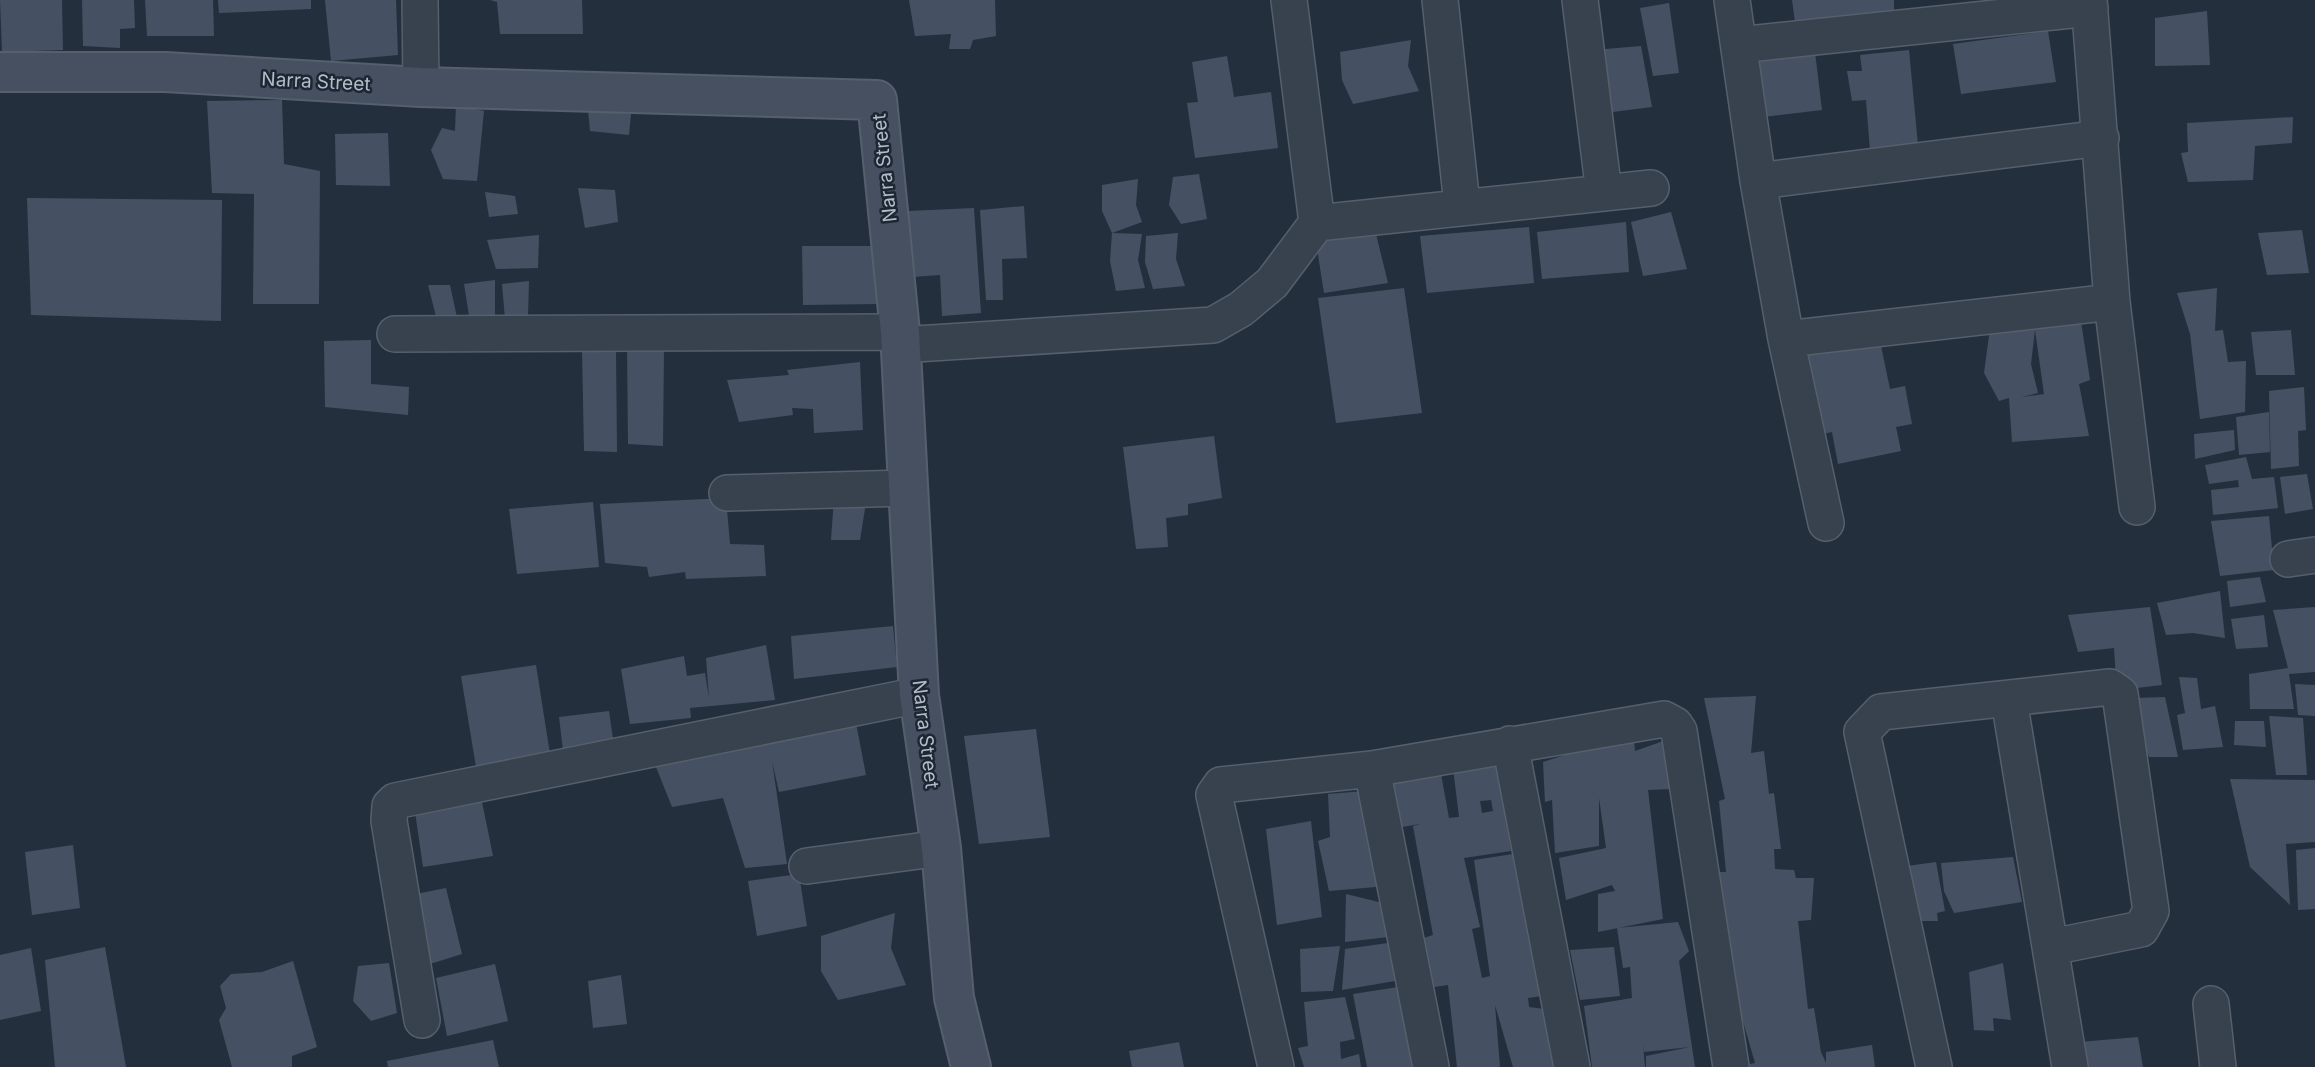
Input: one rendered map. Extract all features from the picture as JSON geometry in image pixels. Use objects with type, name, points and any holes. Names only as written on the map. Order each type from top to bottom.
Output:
[{"type":"street","points":[[420,0],[421,87]]},
{"type":"street","points":[[395,334],[900,339],[1213,325],[1241,309],[1272,283],[1317,223],[1289,0]]},
{"type":"street","points":[[1440,0],[1462,205]]},
{"type":"street","points":[[1580,0],[1605,193]]},
{"type":"street","points":[[1732,0],[1758,181],[1786,339],[1826,523]]},
{"type":"street","points":[[1739,45],[2090,4],[2112,303],[2137,507]]},
{"type":"street","name":"Narra Street","points":[[0,72],[165,72],[421,87],[877,100],[900,339],[919,695],[941,848],[954,998],[971,1067]]},
{"type":"street","points":[[1758,181],[2101,138]]},
{"type":"street","points":[[1317,223],[1462,205],[1651,188]]},
{"type":"street","points":[[1786,339],[2112,303]]},
{"type":"street","points":[[727,493],[906,488]]},
{"type":"street","points":[[1934,1067],[1862,732],[1881,712],[2110,687],[2120,694],[2151,911],[2141,929],[2052,947]]},
{"type":"street","points":[[422,1020],[389,821],[390,806],[396,801],[919,695]]},
{"type":"street","points":[[2009,699],[2070,1067]]},
{"type":"street","points":[[1276,1067],[1214,795],[1221,785],[1372,769],[1664,719],[1675,725],[1679,731],[1731,1067]]},
{"type":"street","points":[[1510,744],[1572,1067]]},
{"type":"street","points":[[1372,769],[1431,1067]]},
{"type":"street","points":[[807,866],[941,848]]},
{"type":"street","points":[[2211,1004],[2218,1067]]},
{"type":"building","points":[[0,0],[62,0],[63,50],[2,52]]},
{"type":"building","points":[[82,0],[134,0],[135,28],[120,29],[120,48],[83,46]]},
{"type":"building","points":[[145,0],[213,0],[214,36],[147,36]]},
{"type":"building","points":[[218,0],[311,0],[311,9],[219,13]]},
{"type":"building","points":[[325,0],[396,0],[398,55],[331,61]]},
{"type":"building","points":[[490,0],[582,0],[583,34],[500,34],[497,2]]},
{"type":"building","points":[[909,0],[995,0],[996,36],[973,40],[970,49],[949,49],[951,34],[915,36]]},
{"type":"building","points":[[1792,0],[1894,0],[1894,14],[1795,22]]},
{"type":"building","points":[[1669,3],[1679,73],[1653,76],[1640,8]]},
{"type":"building","points":[[2207,11],[2210,65],[2155,66],[2155,18]]},
{"type":"building","points":[[2048,31],[2056,82],[1961,94],[1953,44]]},
{"type":"building","points":[[1411,40],[1408,66],[1419,91],[1353,104],[1342,80],[1340,52]]},
{"type":"building","points":[[1641,46],[1652,107],[1605,113],[1594,50]]},
{"type":"building","points":[[1909,50],[1918,145],[1870,151],[1866,100],[1852,101],[1847,71],[1862,71],[1860,55]]},
{"type":"building","points":[[1815,52],[1822,110],[1755,118],[1748,60]]},
{"type":"building","points":[[1227,56],[1234,97],[1271,92],[1278,148],[1195,158],[1187,103],[1198,102],[1192,62]]},
{"type":"building","points":[[282,100],[284,164],[320,171],[319,304],[253,304],[254,194],[212,193],[207,101]]},
{"type":"building","points":[[456,105],[484,111],[477,181],[443,179],[431,150],[442,128],[455,131]]},
{"type":"building","points":[[588,110],[631,114],[629,135],[590,131]]},
{"type":"building","points":[[2293,117],[2292,143],[2255,146],[2253,180],[2188,182],[2181,153],[2188,152],[2187,123]]},
{"type":"building","points":[[388,133],[390,186],[336,185],[335,134]]},
{"type":"building","points":[[1199,174],[1207,219],[1181,224],[1169,205],[1173,177]]},
{"type":"building","points":[[1138,179],[1136,205],[1142,222],[1112,233],[1102,211],[1102,185]]},
{"type":"building","points":[[578,188],[615,190],[618,222],[585,228]]},
{"type":"building","points":[[485,192],[515,196],[518,214],[489,217]]},
{"type":"building","points":[[27,198],[222,200],[221,321],[31,315]]},
{"type":"building","points":[[1024,206],[1027,258],[1002,259],[1003,300],[986,300],[980,210]]},
{"type":"building","points":[[974,208],[981,313],[942,316],[940,275],[912,277],[908,211]]},
{"type":"building","points":[[1671,212],[1687,269],[1643,276],[1631,222]]},
{"type":"building","points":[[1626,222],[1629,272],[1542,279],[1537,232]]},
{"type":"building","points":[[1529,227],[1534,283],[1427,293],[1420,236]]},
{"type":"building","points":[[1375,230],[1388,283],[1324,293],[1316,242]]},
{"type":"building","points":[[2302,230],[2309,273],[2267,275],[2258,233]]},
{"type":"building","points":[[1112,233],[1142,234],[1138,260],[1145,288],[1116,291],[1110,261]]},
{"type":"building","points":[[1178,233],[1176,259],[1185,286],[1153,289],[1145,262],[1146,236]]},
{"type":"building","points":[[539,235],[538,268],[496,269],[487,240]]},
{"type":"building","points":[[802,246],[877,246],[878,304],[803,305]]},
{"type":"building","points":[[495,280],[495,318],[470,322],[464,284]]},
{"type":"building","points":[[529,281],[528,316],[505,319],[502,284]]},
{"type":"building","points":[[428,285],[450,285],[458,322],[438,324]]},
{"type":"building","points":[[1404,288],[1422,413],[1336,423],[1318,298]]},
{"type":"building","points":[[2217,288],[2215,331],[2223,330],[2228,362],[2246,361],[2245,412],[2200,419],[2190,334],[2177,293]]},
{"type":"building","points":[[2080,315],[2090,380],[2079,384],[2089,436],[2012,442],[2009,398],[1999,401],[1984,373],[1990,328],[2035,330],[2034,322]],"holes":[[[2035,330],[2044,394],[2022,397],[2038,393],[2031,364]]]},
{"type":"building","points":[[2291,330],[2295,375],[2256,375],[2251,332]]},
{"type":"building","points":[[1879,336],[1890,389],[1905,386],[1912,424],[1896,427],[1901,451],[1838,464],[1832,432],[1813,436],[1805,350]]},
{"type":"building","points":[[371,340],[371,384],[409,387],[408,415],[325,407],[324,341]]},
{"type":"building","points":[[627,345],[664,346],[663,446],[628,444]]},
{"type":"building","points":[[582,349],[616,351],[617,452],[584,451]]},
{"type":"building","points":[[860,362],[863,430],[814,433],[813,409],[792,408],[793,415],[739,422],[727,380],[789,375],[787,370]]},
{"type":"building","points":[[2304,387],[2306,430],[2298,431],[2299,466],[2271,469],[2269,391]]},
{"type":"building","points":[[2269,412],[2270,452],[2239,455],[2236,417]]},
{"type":"building","points":[[2234,430],[2235,450],[2195,459],[2194,434]]},
{"type":"building","points":[[1214,436],[1222,498],[1188,504],[1188,515],[1166,518],[1168,547],[1136,549],[1123,447]]},
{"type":"building","points":[[2246,457],[2252,479],[2274,477],[2278,508],[2213,515],[2211,490],[2239,487],[2238,480],[2209,484],[2205,465]]},
{"type":"building","points":[[2307,474],[2313,509],[2285,514],[2280,477]]},
{"type":"building","points":[[867,496],[860,540],[831,540],[834,498]]},
{"type":"building","points":[[726,498],[730,544],[764,545],[766,576],[686,579],[685,572],[649,577],[647,567],[605,563],[600,504]]},
{"type":"building","points":[[593,502],[599,567],[517,574],[509,509]]},
{"type":"building","points":[[2269,516],[2274,570],[2220,576],[2211,521]]},
{"type":"building","points":[[2260,577],[2266,602],[2230,607],[2227,581]]},
{"type":"building","points":[[2220,591],[2225,638],[2193,633],[2166,635],[2157,603]]},
{"type":"building","points":[[2150,607],[2162,685],[2128,689],[2116,680],[2114,648],[2078,652],[2068,615]]},
{"type":"building","points":[[2315,607],[2315,672],[2289,674],[2294,709],[2250,709],[2249,674],[2288,668],[2273,610]]},
{"type":"building","points":[[2264,615],[2268,647],[2236,649],[2231,619]]},
{"type":"building","points":[[893,626],[897,667],[794,679],[791,636]]},
{"type":"building","points":[[766,645],[775,700],[690,708],[691,718],[630,724],[621,669],[684,656],[687,676],[705,673],[709,698],[706,658]]},
{"type":"building","points":[[536,665],[550,754],[476,767],[461,676]]},
{"type":"building","points":[[2179,677],[2197,678],[2201,709],[2215,706],[2223,747],[2183,750],[2177,715],[2185,713]]},
{"type":"building","points":[[2295,684],[2315,685],[2315,716],[2298,715]]},
{"type":"building","points":[[1756,696],[1751,753],[1764,751],[1769,794],[1774,793],[1781,849],[1774,849],[1775,869],[1794,870],[1796,878],[1814,878],[1811,920],[1798,921],[1808,1009],[1814,1008],[1821,1052],[1826,1063],[1826,1052],[1872,1045],[1875,1067],[1750,1067],[1750,1064],[1755,1063],[1742,1018],[1715,872],[1726,872],[1719,801],[1725,799],[1704,698]]},
{"type":"building","points":[[2165,697],[2178,757],[2149,757],[2139,730],[2135,698]]},
{"type":"building","points":[[609,711],[614,746],[564,759],[559,717]]},
{"type":"building","points":[[2269,716],[2303,718],[2307,775],[2276,775]]},
{"type":"building","points":[[855,718],[866,775],[779,792],[772,761],[787,864],[745,868],[723,798],[672,807],[654,762]]},
{"type":"building","points":[[2235,721],[2264,721],[2266,747],[2234,745]]},
{"type":"building","points":[[1036,729],[1050,837],[979,844],[964,736]]},
{"type":"building","points":[[1634,739],[1635,751],[1669,739],[1671,789],[1648,790],[1663,919],[1598,932],[1598,894],[1615,891],[1612,885],[1566,900],[1559,858],[1606,848],[1599,798],[1599,846],[1555,853],[1552,800],[1545,802],[1543,762],[1580,750]]},
{"type":"building","points":[[1507,761],[1512,796],[1501,798],[1515,797],[1518,818],[1506,819],[1511,851],[1464,858],[1480,927],[1472,929],[1482,978],[1490,976],[1474,860],[1526,852],[1542,996],[1528,998],[1529,1007],[1552,1010],[1556,1045],[1548,1047],[1562,1046],[1566,1067],[1513,1067],[1495,1005],[1500,1067],[1457,1067],[1448,985],[1434,987],[1424,938],[1433,935],[1413,826],[1420,824],[1402,827],[1391,772],[1439,763],[1449,818],[1459,817],[1453,768]],"holes":[[[1491,800],[1493,811],[1482,813],[1480,801]]]},
{"type":"building","points":[[2230,779],[2315,780],[2315,842],[2286,844],[2290,905],[2250,867]]},
{"type":"building","points":[[1365,791],[1387,886],[1329,891],[1318,841],[1330,837],[1328,794]]},
{"type":"building","points":[[480,792],[493,856],[423,867],[414,805]]},
{"type":"building","points":[[1311,821],[1322,917],[1277,925],[1266,829]]},
{"type":"building","points":[[73,845],[80,908],[32,915],[25,852]]},
{"type":"building","points":[[2315,848],[2315,909],[2298,910],[2296,850]]},
{"type":"building","points":[[2013,857],[2022,902],[1954,913],[1944,891],[1941,863]]},
{"type":"building","points":[[1936,862],[1945,911],[1937,913],[1938,921],[1910,921],[1900,867]]},
{"type":"building","points":[[799,874],[807,926],[757,936],[748,881]]},
{"type":"building","points":[[446,888],[462,954],[427,965],[411,895]]},
{"type":"building","points":[[1346,894],[1391,905],[1397,936],[1345,942]]},
{"type":"building","points":[[895,913],[891,948],[906,985],[838,1000],[821,971],[821,936]]},
{"type":"building","points":[[1678,922],[1689,951],[1679,961],[1695,1067],[1646,1067],[1646,1056],[1690,1047],[1644,1052],[1643,1044],[1645,1067],[1592,1067],[1584,1006],[1632,998],[1630,967],[1623,968],[1617,928]]},
{"type":"building","points":[[1395,942],[1401,980],[1342,990],[1345,949]]},
{"type":"building","points":[[1340,946],[1333,991],[1301,992],[1300,949]]},
{"type":"building","points":[[105,947],[126,1067],[55,1067],[45,960]]},
{"type":"building","points":[[1614,947],[1620,996],[1580,1000],[1570,950]]},
{"type":"building","points":[[31,948],[41,1011],[0,1020],[0,955]]},
{"type":"building","points":[[293,961],[317,1047],[292,1056],[292,1067],[232,1067],[219,1020],[226,1008],[220,986],[231,974],[262,972]]},
{"type":"building","points":[[389,963],[397,1013],[371,1021],[353,1001],[358,966]]},
{"type":"building","points":[[2003,963],[2011,1020],[1993,1018],[1994,1031],[1974,1030],[1969,972]]},
{"type":"building","points":[[495,964],[508,1021],[447,1036],[436,978]]},
{"type":"building","points":[[621,975],[627,1024],[593,1028],[588,981]]},
{"type":"building","points":[[1411,985],[1424,1067],[1367,1067],[1353,994]]},
{"type":"building","points":[[1345,997],[1355,1039],[1340,1042],[1341,1059],[1359,1054],[1361,1067],[1304,1067],[1298,1048],[1308,1046],[1304,1002]]},
{"type":"building","points":[[2138,1037],[2143,1067],[2082,1067],[2079,1042]]},
{"type":"building","points":[[493,1040],[499,1067],[388,1067],[387,1061]]},
{"type":"building","points":[[1179,1042],[1184,1067],[1132,1067],[1129,1051]]}]
